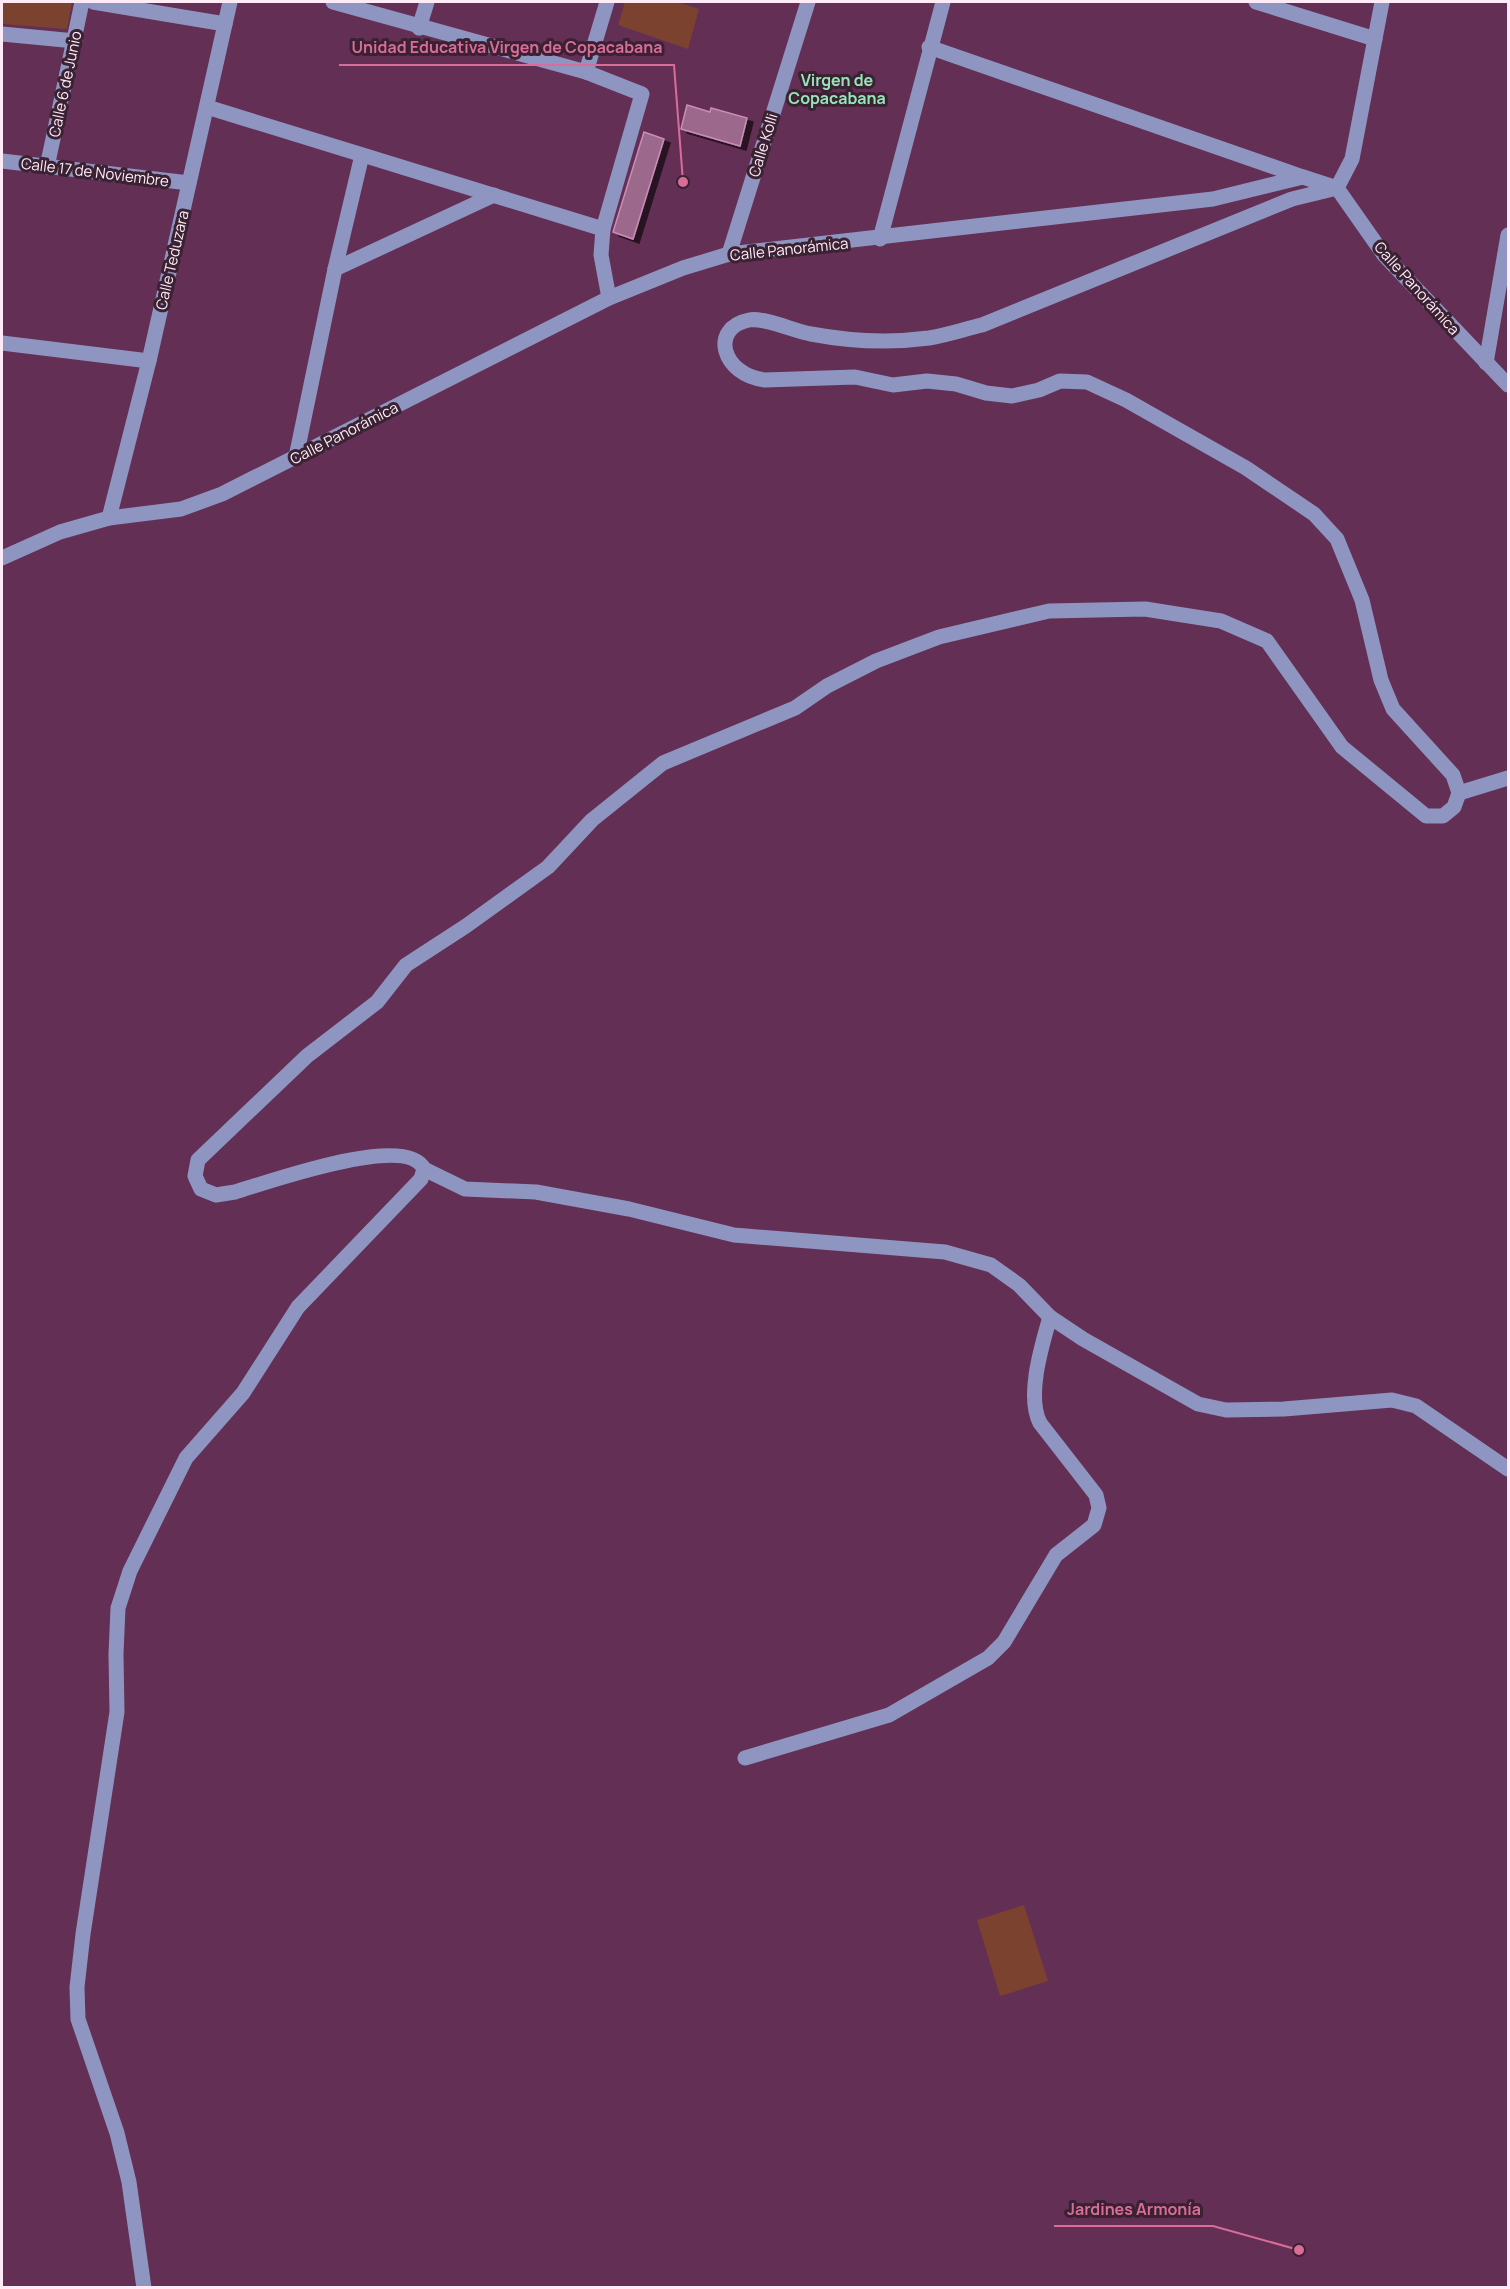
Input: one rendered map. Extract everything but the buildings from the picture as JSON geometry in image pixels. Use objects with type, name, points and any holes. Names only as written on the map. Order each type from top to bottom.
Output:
[{"type":"street","name":"Calle 6 de Junio","points":[[47,166],[82,2]]},
{"type":"street","points":[[93,2],[225,24]]},
{"type":"street","name":"Calle Teduzara","points":[[109,518],[149,361],[230,2]]},
{"type":"street","points":[[333,2],[419,28],[586,72],[642,94],[603,230],[601,255],[609,298]]},
{"type":"street","points":[[419,28],[427,2]]},
{"type":"street","points":[[586,72],[607,2]]},
{"type":"street","name":"Calle Kolli","points":[[729,254],[808,2]]},
{"type":"street","points":[[880,238],[929,47],[943,2]]},
{"type":"street","points":[[1256,2],[1375,39]]},
{"type":"street","points":[[1382,2],[1352,159],[1337,188],[1292,199],[982,325],[929,338],[866,340],[811,334],[751,320],[738,324],[728,335],[725,348],[729,362],[739,372],[752,379],[855,377],[892,386],[927,381],[956,384],[986,393],[1012,396],[1039,390],[1060,381],[1087,382],[1126,400],[1246,468],[1314,514],[1337,539],[1362,600],[1378,672],[1393,709],[1453,775],[1459,793],[1454,807],[1443,816],[1426,816],[1342,747],[1267,641],[1221,621],[1145,609],[1049,611],[939,637],[876,662],[827,686],[795,708],[663,763],[592,820],[548,867],[466,926],[406,965],[377,1002],[347,1028],[307,1056],[215,1141],[198,1160],[195,1176],[201,1189],[216,1195],[236,1192],[356,1158],[385,1155],[411,1157],[421,1162],[424,1169],[465,1189],[536,1192],[629,1209],[734,1235],[945,1252],[991,1265],[1019,1286],[1050,1317],[1083,1339],[1197,1404],[1226,1410],[1392,1400],[1416,1406],[1509,1469]]},
{"type":"street","points":[[2,34],[75,40]]},
{"type":"street","points":[[929,47],[1337,188]]},
{"type":"street","points":[[207,107],[603,230]]},
{"type":"street","points":[[296,457],[334,269],[362,155]]},
{"type":"street","name":"Calle 17 de Noviembre","points":[[2,161],[189,183]]},
{"type":"street","name":"Calle Panorámica","points":[[2,558],[60,532],[109,518],[181,509],[222,494],[609,298],[683,268],[729,254],[1213,199],[1303,177]]},
{"type":"street","name":"Calle Panorámica","points":[[1337,188],[1384,255],[1509,385]]},
{"type":"street","points":[[334,269],[494,195]]},
{"type":"street","points":[[1486,363],[1509,235]]},
{"type":"street","points":[[2,343],[149,361]]},
{"type":"street","points":[[1459,793],[1509,778]]},
{"type":"street","points":[[144,2288],[129,2182],[117,2133],[78,2019],[77,1987],[83,1934],[117,1712],[118,1608],[130,1571],[186,1458],[243,1393],[298,1307],[415,1186],[424,1169]]},
{"type":"street","points":[[744,1758],[889,1715],[988,1658],[1004,1642],[1056,1555],[1094,1525],[1099,1508],[1096,1495],[1040,1423],[1035,1410],[1034,1396],[1050,1317]]},
{"type":"shaded area","points":[[2,2],[72,2],[67,29],[2,24]]},
{"type":"shaded area","points":[[625,2],[677,2],[699,9],[688,49],[618,25]]},
{"type":"shaded area","points":[[1024,1905],[1048,1981],[1000,1996],[977,1920]]},
{"type":"place","name":"Unidad Educativa Virgen de Copacabana","points":[[683,182]]},
{"type":"place","name":"Jardines Armonía","points":[[1299,2250]]},
{"type":"district","name":"Virgen de Copacabana","points":[[837,89]]}]
